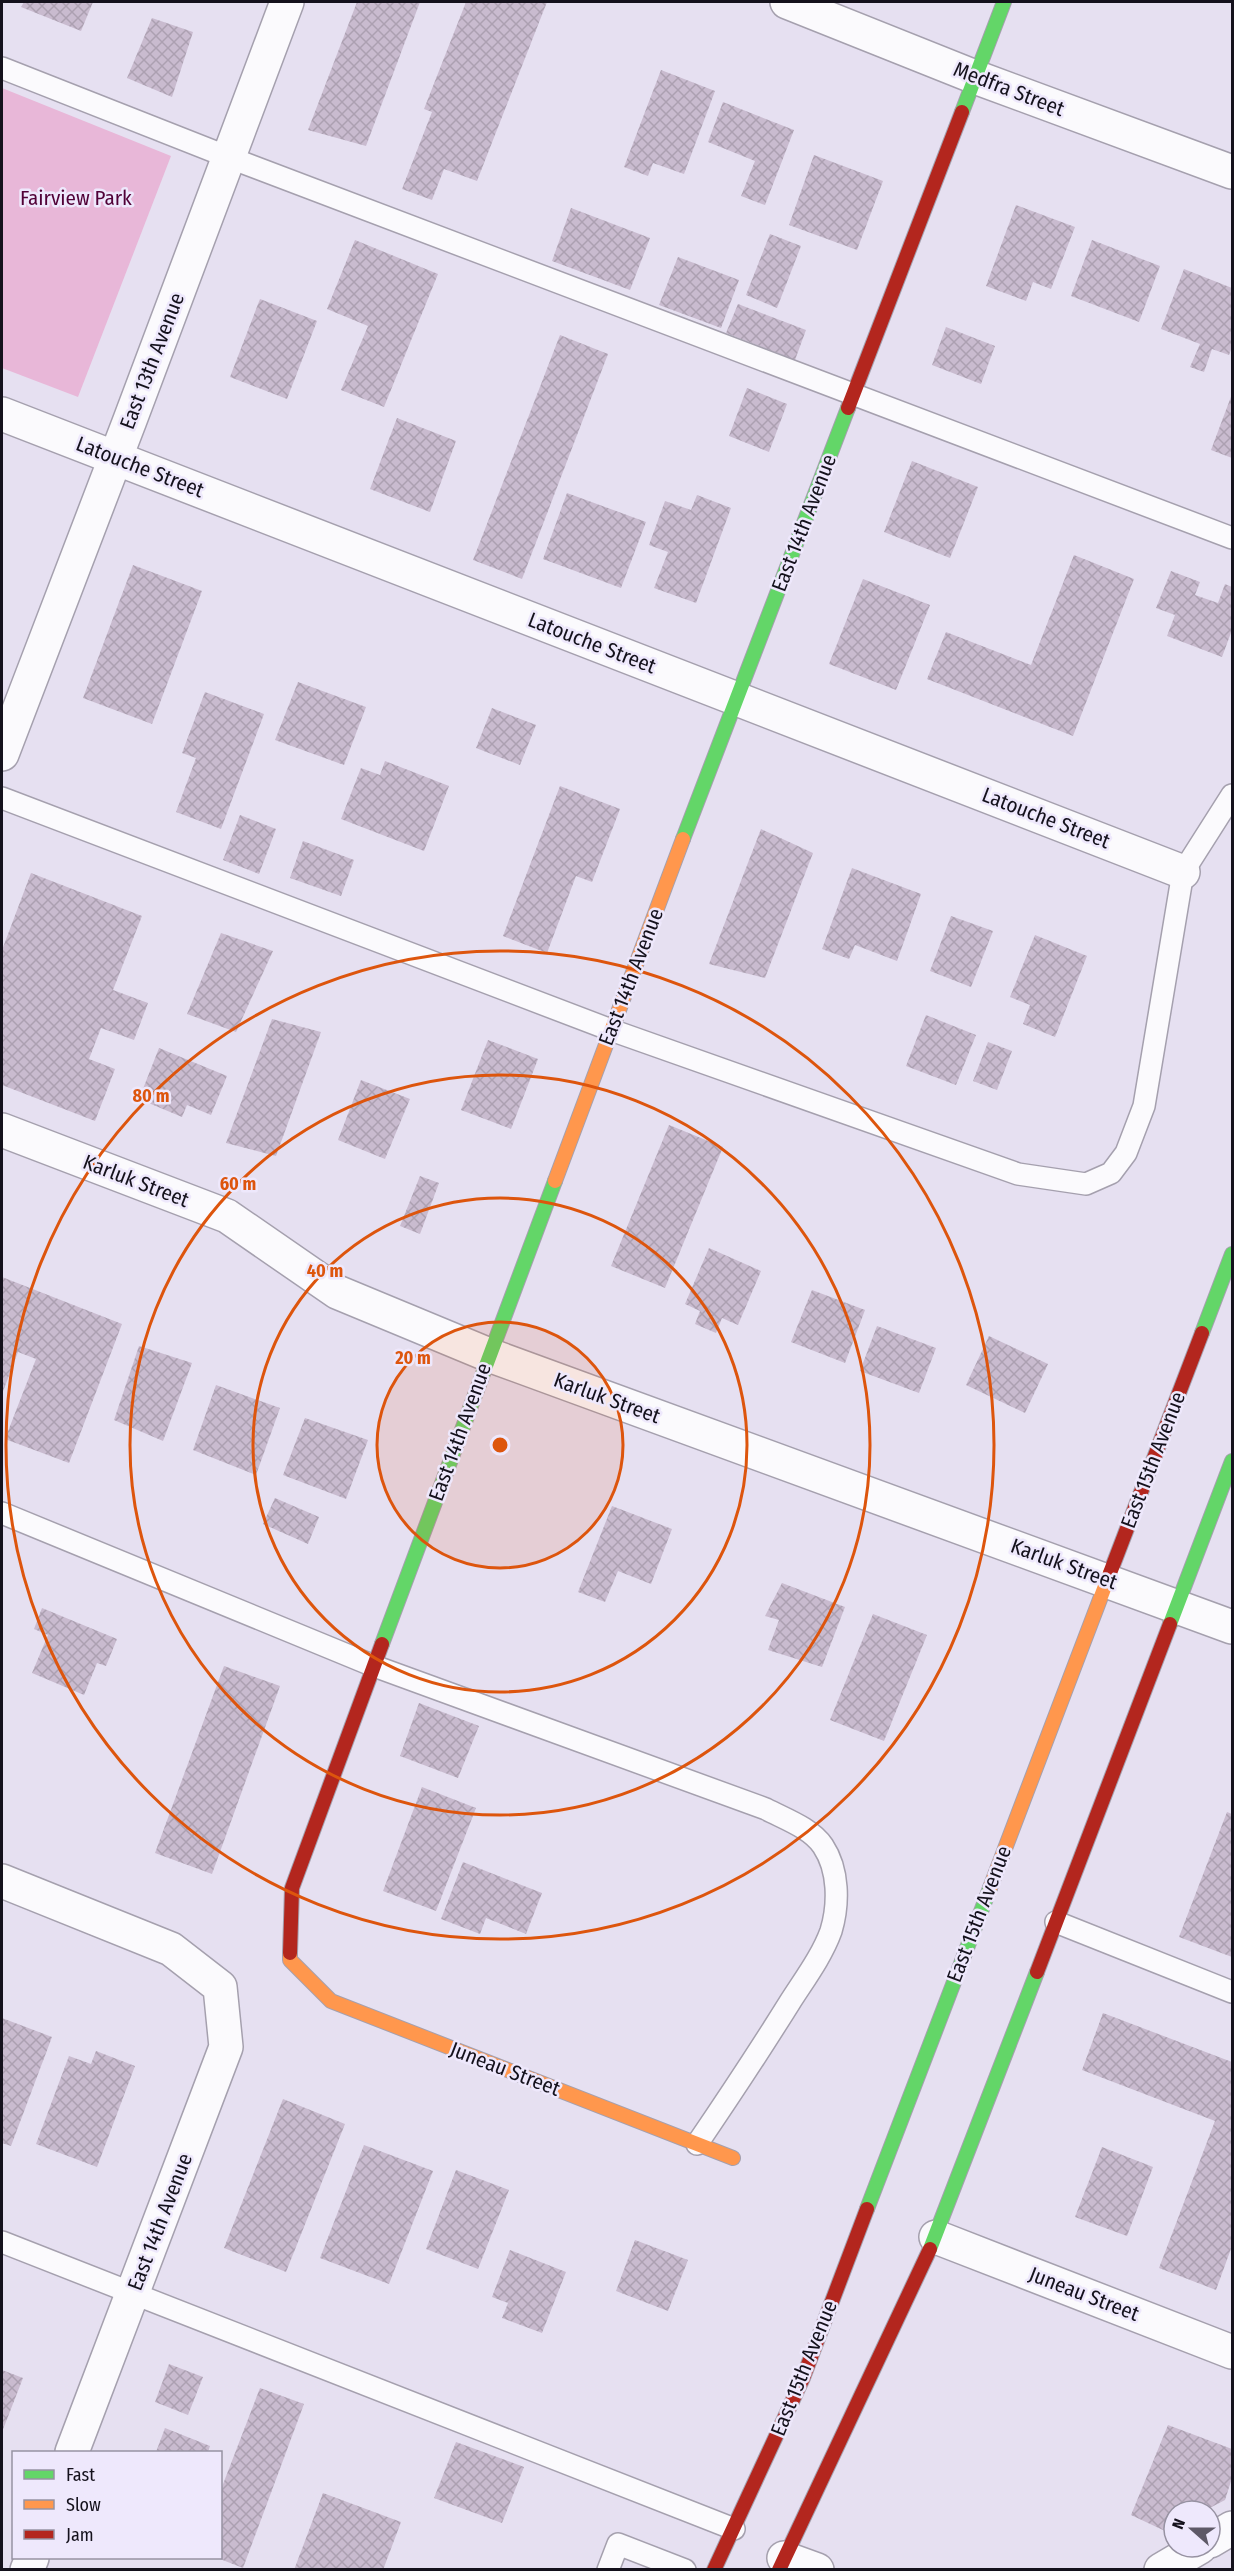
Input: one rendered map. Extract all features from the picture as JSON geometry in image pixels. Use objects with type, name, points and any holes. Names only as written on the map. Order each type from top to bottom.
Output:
[{"type":"main road","name":"East 14th Avenue","points":[[290,1960],[292,1888],[611,1030],[1004,2]]},
{"type":"main road","name":"East 15th Avenue","points":[[714,2570],[803,2378],[1233,1254]]},
{"type":"main road","points":[[782,2564],[936,2237],[1233,1461]]},
{"type":"main road","name":"Juneau Street","points":[[290,1960],[331,2001],[733,2158]]},
{"type":"street","name":"East 13th Avenue","points":[[2,754],[287,2]]},
{"type":"street","name":"Medfra Street","points":[[787,2],[975,77],[1233,172]]},
{"type":"street","name":"Latouche Street","points":[[2,414],[1183,872]]},
{"type":"street","name":"Karluk Street","points":[[2,1130],[227,1216],[337,1292],[489,1354],[1233,1627]]},
{"type":"street","name":"East 14th Avenue","points":[[2,1881],[171,1949],[220,1987],[226,2048],[72,2451]]},
{"type":"street","name":"Juneau Street","points":[[936,2237],[1233,2352]]},
{"type":"street","points":[[1161,2570],[1180,2559]]},
{"type":"street","points":[[782,2564],[817,2570]]},
{"type":"lane","points":[[2,68],[228,158],[1233,538]]},
{"type":"lane","points":[[2,798],[611,1030],[1018,1174],[1086,1184],[1111,1173],[1126,1153],[1144,1106],[1183,872],[1233,795]]},
{"type":"lane","points":[[2,1513],[374,1666],[766,1809],[801,1827],[823,1846],[835,1873],[836,1893],[831,1930],[815,1963],[765,2043],[697,2144]]},
{"type":"lane","points":[[1056,1922],[1233,1992]]},
{"type":"lane","points":[[2,2242],[132,2295],[734,2529]]},
{"type":"lane","points":[[608,2570],[618,2544],[678,2568]]},
{"type":"green space","name":"Fairview Park","points":[[2,88],[171,156],[78,397],[2,368]]},
{"type":"building","points":[[24,2],[93,2],[81,31],[21,7]]},
{"type":"building","points":[[357,2],[420,2],[366,146],[308,130]]},
{"type":"building","points":[[466,2],[547,2],[477,181],[444,169],[432,200],[402,189],[432,112],[424,109]]},
{"type":"building","points":[[152,18],[193,32],[172,97],[127,78]]},
{"type":"building","points":[[661,70],[715,91],[684,174],[653,163],[648,176],[624,167]]},
{"type":"building","points":[[723,102],[794,130],[765,205],[741,196],[755,161],[708,142]]},
{"type":"building","points":[[814,155],[883,181],[857,250],[789,225]]},
{"type":"building","points":[[1016,205],[1075,227],[1051,289],[1033,282],[1026,301],[986,286]]},
{"type":"building","points":[[571,208],[650,238],[630,290],[552,261]]},
{"type":"building","points":[[770,234],[801,246],[777,308],[746,295]]},
{"type":"building","points":[[355,240],[438,274],[384,407],[341,390],[368,326],[327,309]]},
{"type":"building","points":[[1092,240],[1160,266],[1139,322],[1071,296]]},
{"type":"building","points":[[678,257],[739,280],[721,328],[659,305]]},
{"type":"building","points":[[1184,269],[1232,288],[1232,347],[1229,355],[1212,349],[1204,372],[1190,367],[1200,344],[1161,329]]},
{"type":"building","points":[[260,299],[317,321],[287,399],[230,377]]},
{"type":"building","points":[[738,304],[806,330],[795,360],[726,333]]},
{"type":"building","points":[[946,327],[995,346],[981,384],[932,365]]},
{"type":"building","points":[[560,335],[608,354],[522,579],[473,560]]},
{"type":"building","points":[[747,388],[787,404],[769,452],[729,436]]},
{"type":"building","points":[[1232,394],[1232,458],[1211,450]]},
{"type":"building","points":[[397,418],[456,441],[430,512],[370,489]]},
{"type":"building","points":[[912,461],[978,487],[950,558],[884,532]]},
{"type":"building","points":[[567,493],[646,522],[621,588],[543,559]]},
{"type":"building","points":[[697,495],[731,508],[696,603],[654,588],[668,552],[649,545],[665,501],[691,510]]},
{"type":"building","points":[[1074,555],[1134,579],[1073,736],[927,679],[946,632],[1031,665]]},
{"type":"building","points":[[133,565],[202,591],[152,724],[83,698]]},
{"type":"building","points":[[1171,571],[1200,582],[1195,595],[1218,603],[1225,584],[1232,587],[1232,630],[1222,657],[1167,636],[1175,615],[1156,608]]},
{"type":"building","points":[[863,579],[930,605],[896,690],[829,664]]},
{"type":"building","points":[[298,682],[366,707],[344,765],[275,740]]},
{"type":"building","points":[[205,692],[264,714],[221,829],[176,812],[196,758],[182,753]]},
{"type":"building","points":[[492,708],[536,725],[520,765],[476,748]]},
{"type":"building","points":[[385,761],[449,786],[424,851],[341,819],[361,768],[380,775]]},
{"type":"building","points":[[560,786],[620,809],[592,882],[576,876],[547,953],[503,936]]},
{"type":"building","points":[[240,815],[276,829],[259,874],[223,860]]},
{"type":"building","points":[[761,829],[813,853],[765,978],[709,964]]},
{"type":"building","points":[[303,841],[354,860],[341,896],[290,878]]},
{"type":"building","points":[[852,868],[921,894],[897,961],[855,945],[849,959],[822,949]]},
{"type":"building","points":[[31,873],[142,916],[113,990],[148,1003],[134,1040],[101,1028],[89,1059],[115,1069],[95,1121],[2,1085],[2,950]]},
{"type":"building","points":[[951,916],[993,931],[971,987],[930,971]]},
{"type":"building","points":[[221,933],[273,951],[236,1032],[187,1014]]},
{"type":"building","points":[[1035,935],[1087,956],[1055,1037],[1023,1024],[1030,1005],[1010,997]]},
{"type":"building","points":[[926,1015],[976,1035],[956,1085],[906,1066]]},
{"type":"building","points":[[272,1019],[321,1032],[276,1156],[226,1143]]},
{"type":"building","points":[[488,1040],[538,1059],[511,1129],[461,1110]]},
{"type":"building","points":[[988,1042],[1012,1051],[997,1090],[973,1081]]},
{"type":"building","points":[[159,1048],[227,1076],[211,1115],[187,1105],[182,1117],[139,1099]]},
{"type":"building","points":[[361,1080],[410,1099],[385,1159],[338,1140]]},
{"type":"building","points":[[669,1125],[723,1147],[665,1288],[611,1266]]},
{"type":"building","points":[[420,1176],[439,1183],[420,1234],[400,1226]]},
{"type":"building","points":[[709,1248],[761,1271],[738,1325],[722,1318],[716,1333],[695,1324],[700,1311],[685,1304]]},
{"type":"building","points":[[2,1277],[122,1324],[69,1463],[5,1439],[36,1359],[18,1352],[2,1394]]},
{"type":"building","points":[[812,1290],[865,1310],[845,1363],[791,1342]]},
{"type":"building","points":[[877,1326],[936,1348],[919,1393],[860,1371]]},
{"type":"building","points":[[989,1336],[1048,1364],[1025,1413],[966,1385]]},
{"type":"building","points":[[139,1346],[192,1363],[163,1441],[114,1420]]},
{"type":"building","points":[[216,1385],[280,1408],[256,1475],[193,1450]]},
{"type":"building","points":[[305,1418],[368,1440],[346,1499],[283,1475]]},
{"type":"building","points":[[275,1498],[319,1517],[308,1544],[263,1524]]},
{"type":"building","points":[[612,1506],[672,1529],[651,1584],[618,1571],[605,1602],[578,1592]]},
{"type":"building","points":[[782,1583],[845,1607],[822,1667],[768,1650],[779,1620],[765,1616]]},
{"type":"building","points":[[42,1608],[117,1639],[106,1666],[97,1663],[84,1695],[32,1673],[48,1635],[34,1629]]},
{"type":"building","points":[[873,1614],[927,1635],[884,1741],[830,1720]]},
{"type":"building","points":[[224,1666],[280,1686],[212,1874],[155,1853]]},
{"type":"building","points":[[419,1703],[479,1726],[458,1778],[400,1756]]},
{"type":"building","points":[[422,1787],[476,1808],[436,1911],[383,1891]]},
{"type":"building","points":[[1227,1812],[1232,1814],[1232,1957],[1179,1937]]},
{"type":"building","points":[[463,1862],[542,1893],[526,1934],[486,1918],[480,1934],[441,1919]]},
{"type":"building","points":[[1103,2013],[1232,2062],[1232,2246],[1216,2290],[1159,2268],[1215,2121],[1082,2070]]},
{"type":"building","points":[[2,2018],[52,2037],[11,2146],[2,2143]]},
{"type":"building","points":[[96,2051],[135,2066],[97,2167],[36,2144],[69,2056],[91,2064]]},
{"type":"building","points":[[283,2099],[345,2124],[286,2272],[224,2248]]},
{"type":"building","points":[[364,2145],[433,2171],[389,2284],[320,2258]]},
{"type":"building","points":[[1102,2147],[1153,2167],[1127,2236],[1075,2217]]},
{"type":"building","points":[[456,2170],[509,2190],[478,2269],[426,2249]]},
{"type":"building","points":[[635,2240],[688,2260],[668,2311],[616,2291]]},
{"type":"building","points":[[510,2250],[566,2272],[542,2333],[502,2318],[508,2303],[492,2297]]},
{"type":"building","points":[[169,2364],[203,2377],[188,2415],[155,2402]]},
{"type":"building","points":[[2,2370],[23,2378],[2,2432]]},
{"type":"building","points":[[260,2388],[304,2404],[243,2568],[220,2559],[222,2559],[222,2487]]},
{"type":"building","points":[[1168,2425],[1232,2449],[1232,2478],[1225,2500],[1162,2499],[1162,2530],[1131,2515]]},
{"type":"building","points":[[165,2428],[210,2446],[208,2451],[156,2451]]},
{"type":"building","points":[[456,2442],[524,2467],[502,2523],[434,2498]]},
{"type":"building","points":[[323,2493],[401,2522],[383,2570],[294,2570]]},
{"type":"traffic: fast","points":[[962,112],[1004,2]]},
{"type":"traffic: fast","points":[[683,839],[848,408]]},
{"type":"traffic: fast","points":[[382,1644],[555,1181]]},
{"type":"traffic: fast","points":[[1202,1333],[1232,1254]]},
{"type":"traffic: fast","points":[[1170,1624],[1232,1461]]},
{"type":"traffic: fast","points":[[867,2209],[990,1888]]},
{"type":"traffic: fast","points":[[930,2249],[1037,1972]]},
{"type":"traffic: slow","points":[[555,1181],[683,839]]},
{"type":"traffic: slow","points":[[990,1888],[1110,1573]]},
{"type":"traffic: slow","points":[[290,1953],[290,1960],[331,2001],[733,2158]]},
{"type":"traffic: jam","points":[[848,408],[962,112]]},
{"type":"traffic: jam","points":[[1110,1573],[1202,1333]]},
{"type":"traffic: jam","points":[[1037,1972],[1170,1624]]},
{"type":"traffic: jam","points":[[290,1953],[292,1888],[382,1644]]},
{"type":"traffic: jam","points":[[714,2570],[803,2378],[867,2209]]},
{"type":"traffic: jam","points":[[779,2570],[930,2249]]}]
